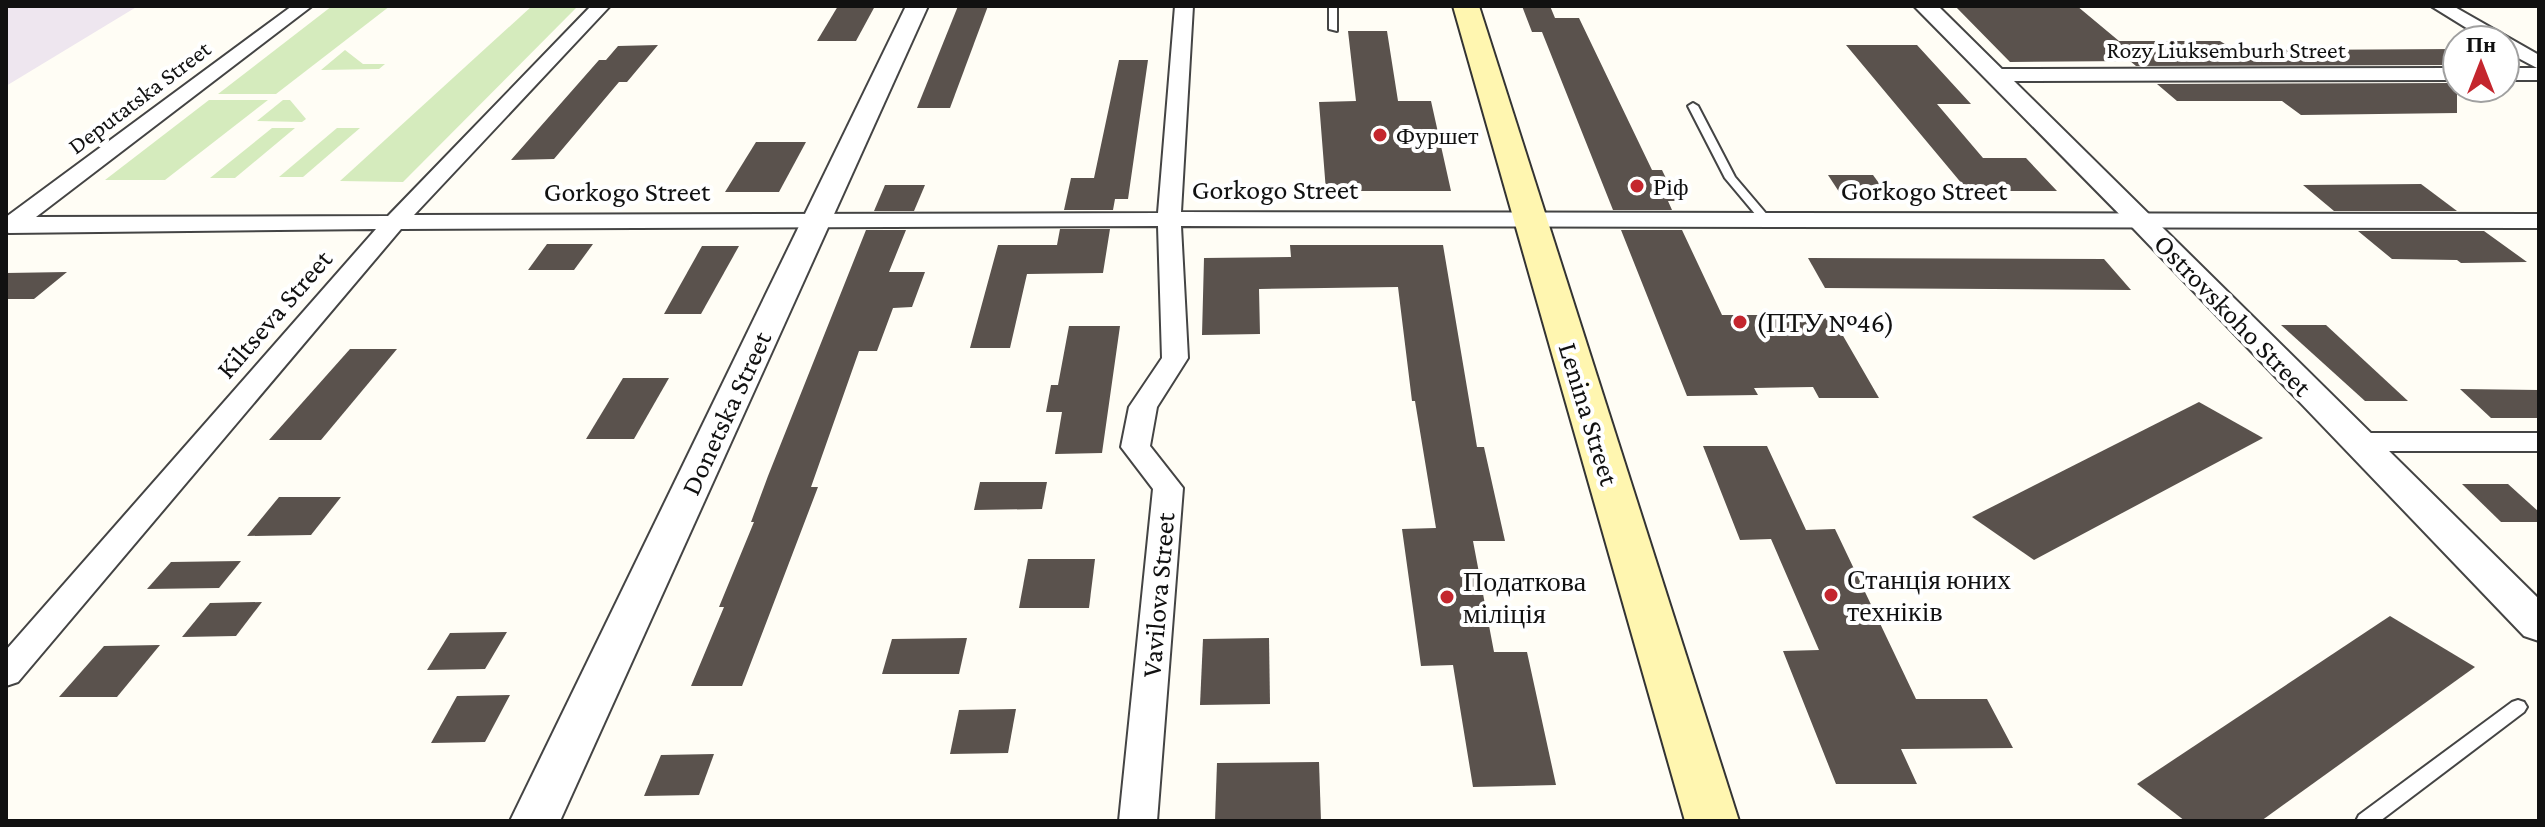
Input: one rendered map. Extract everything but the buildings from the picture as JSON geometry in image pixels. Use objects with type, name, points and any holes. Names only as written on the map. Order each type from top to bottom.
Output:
[{"type":"main road","name":"Lenina Street","points":[[1466,6],[1712,821]]},
{"type":"street","name":"Deputatska Street","points":[[9,227],[303,6]]},
{"type":"street","name":"Kiltseva Street","points":[[6,673],[395,222],[601,6]]},
{"type":"street","name":"Donetska Street","points":[[535,821],[917,6]]},
{"type":"street","name":"Vavilova Street","points":[[1138,821],[1168,488],[1135,447],[1143,407],[1175,358],[1169,219],[1184,6]]},
{"type":"street","name":"Ostrovskoho Street","points":[[1925,6],[2142,221],[2539,625]]},
{"type":"street","points":[[2440,6],[2471,24]]},
{"type":"street","points":[[2521,52],[2539,63]]},
{"type":"street","name":"Rozy Liuksemburh Street","points":[[1996,75],[2441,74]]},
{"type":"street","name":"Gorkogo Street","points":[[9,227],[395,222],[1530,218],[2539,221]]},
{"type":"street","points":[[2357,442],[2539,442]]},
{"type":"lane","points":[[1333,6],[1334,29]]},
{"type":"lane","points":[[1693,106],[1730,178],[1765,219]]},
{"type":"lane","points":[[2366,821],[2518,707]]},
{"type":"shaded area","points":[[6,6],[138,6],[6,86]]},
{"type":"green space","points":[[332,6],[390,6],[276,94],[218,94]]},
{"type":"green space","points":[[532,6],[578,6],[403,182],[340,181]]},
{"type":"green space","points":[[345,50],[363,64],[385,64],[379,69],[321,70]]},
{"type":"green space","points":[[209,100],[268,100],[165,180],[105,180]]},
{"type":"green space","points":[[283,100],[290,100],[306,119],[302,122],[257,121]]},
{"type":"green space","points":[[272,128],[295,128],[235,178],[210,178]]},
{"type":"green space","points":[[337,128],[360,128],[303,177],[279,177]]},
{"type":"place","name":"Фуршет","points":[[1380,135]]},
{"type":"place","name":"Ріф","points":[[1637,186]]},
{"type":"place","name":"(ПТУ №46)","points":[[1740,322]]},
{"type":"place","name":"Станція юних техніків","points":[[1831,595]]},
{"type":"place","name":"Податкова міліція","points":[[1447,597]]}]
